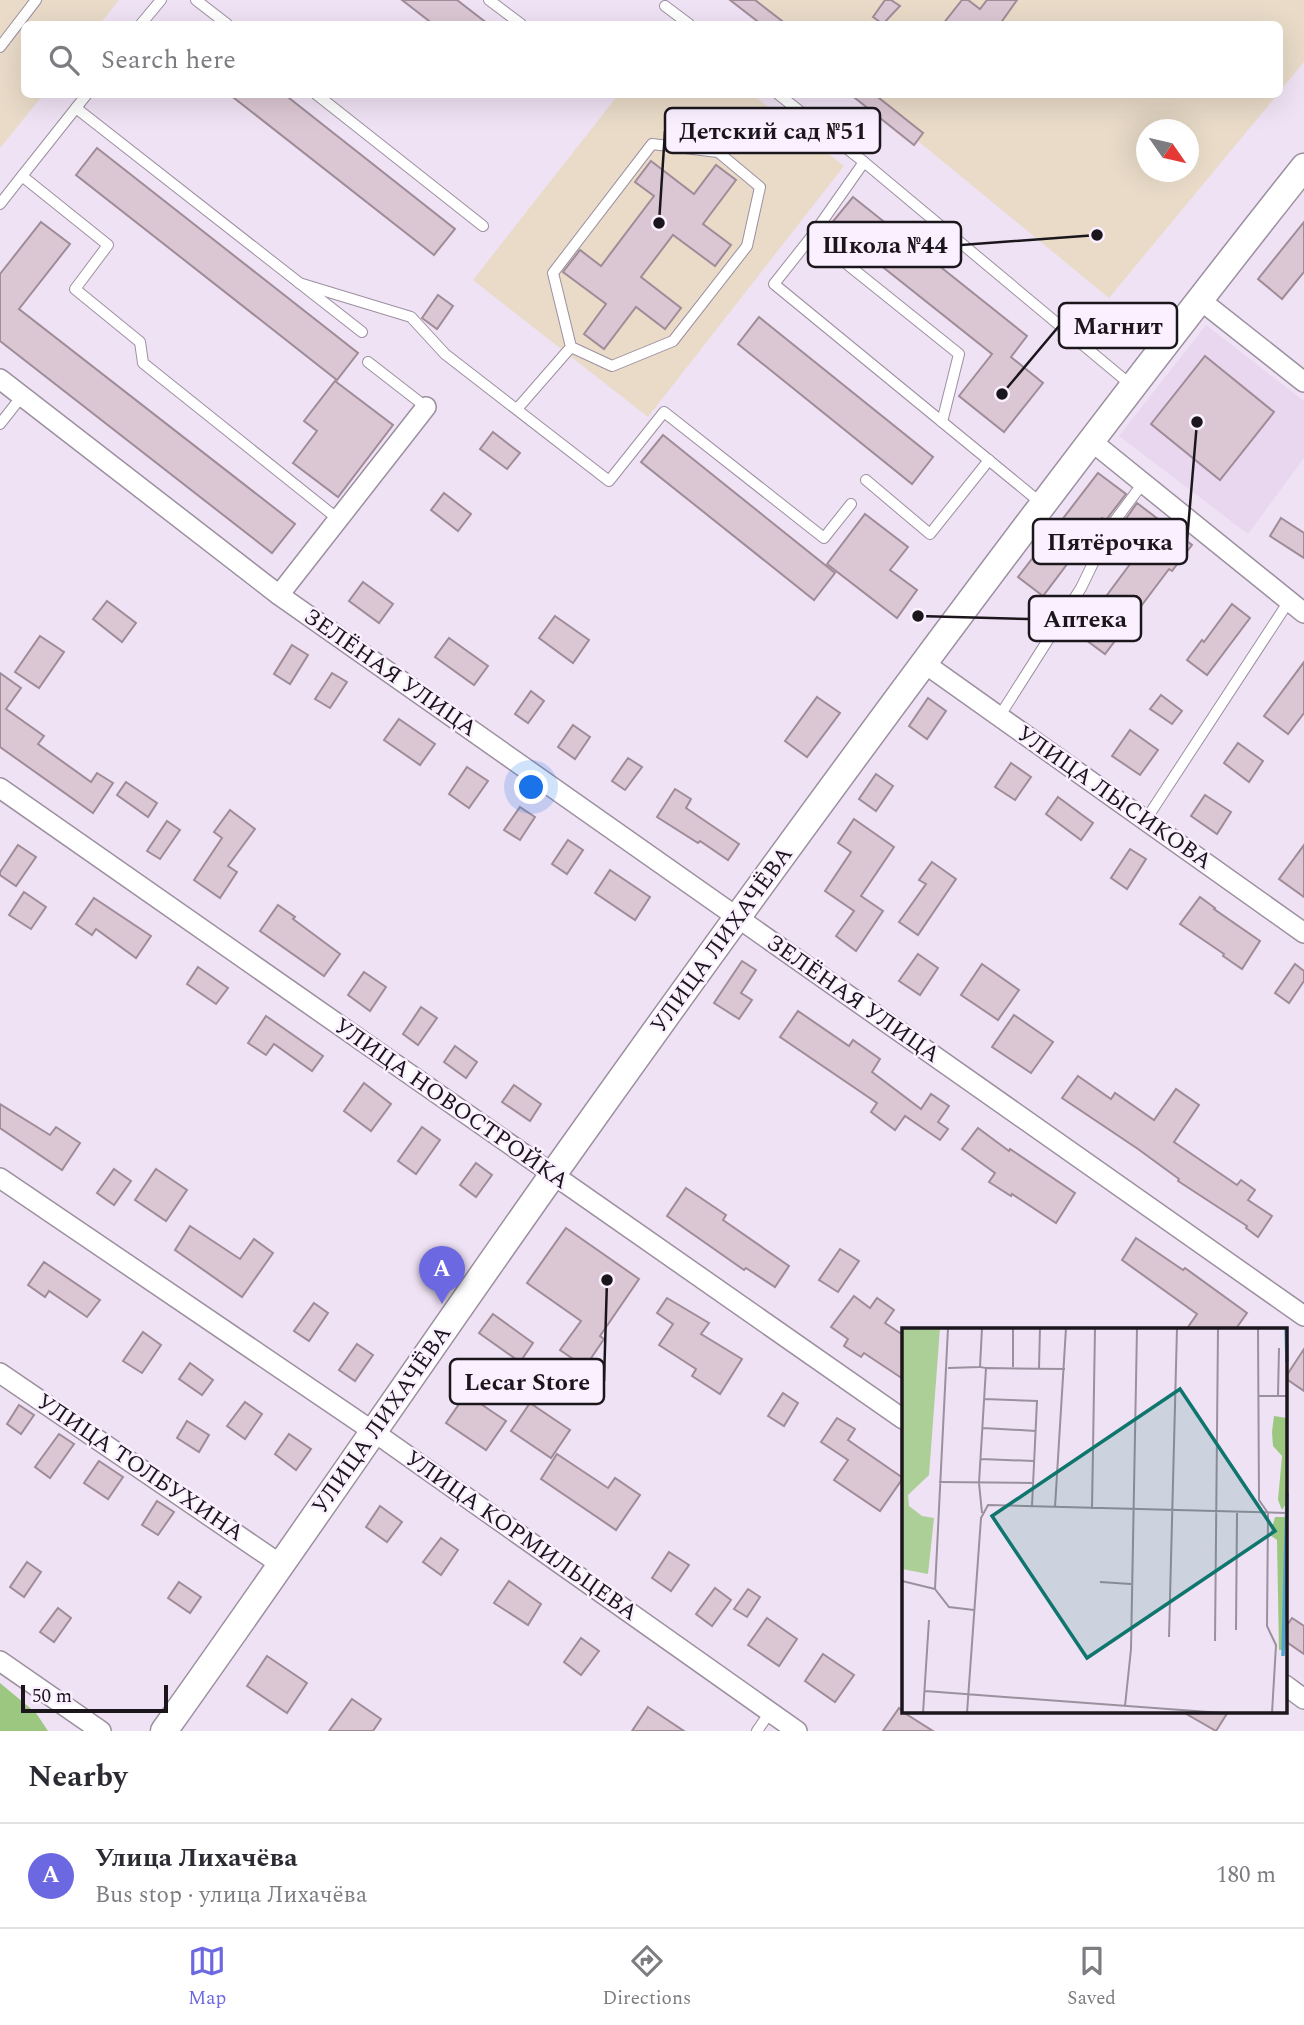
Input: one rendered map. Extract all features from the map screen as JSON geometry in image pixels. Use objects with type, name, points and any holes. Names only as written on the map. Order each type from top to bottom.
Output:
[{"type":"main road","name":"УЛИЦА ЛИХАЧЁВА","points":[[164,1731],[553,1175],[738,918],[1041,503],[1304,167]]},
{"type":"street","points":[[1199,299],[1304,382]]},
{"type":"street","name":"ЗЕЛЁНАЯ УЛИЦА","points":[[0,379],[279,595],[1304,1316]]},
{"type":"street","points":[[279,595],[426,407]]},
{"type":"street","points":[[1090,440],[1297,607]]},
{"type":"street","name":"УЛИЦА ЛЫСИКОВА","points":[[924,663],[1304,933]]},
{"type":"street","name":"УЛИЦА НОВОСТРОЙКА","points":[[0,788],[902,1418]]},
{"type":"street","name":"УЛИЦА КОРМИЛЬЦЕВА","points":[[0,1178],[374,1432],[797,1731]]},
{"type":"street","name":"УЛИЦА ТОЛБУХИНА","points":[[0,1373],[280,1564]]},
{"type":"street","points":[[1,1664],[101,1731]]},
{"type":"street","points":[[1286,1686],[1304,1699]]},
{"type":"lane","points":[[0,47],[36,0]]},
{"type":"lane","points":[[144,21],[161,0]]},
{"type":"lane","points":[[196,0],[223,21]]},
{"type":"lane","points":[[489,0],[517,21]]},
{"type":"lane","points":[[665,6],[685,21]]},
{"type":"lane","points":[[0,204],[83,98]]},
{"type":"lane","points":[[321,98],[483,226]]},
{"type":"lane","points":[[783,98],[864,162],[1132,386]]},
{"type":"lane","points":[[76,108],[362,332]]},
{"type":"lane","points":[[652,144],[718,152],[760,187],[747,246],[673,341],[612,366],[572,347],[553,273],[652,144]]},
{"type":"lane","points":[[864,162],[774,284],[1041,503]]},
{"type":"lane","points":[[22,176],[108,245],[75,289],[140,342],[143,363],[338,519]]},
{"type":"lane","points":[[812,236],[959,354],[942,422]]},
{"type":"lane","points":[[299,283],[411,317],[445,354],[609,481],[664,412],[824,538],[850,504]]},
{"type":"lane","points":[[517,409],[572,347]]},
{"type":"lane","points":[[368,362],[426,407]]},
{"type":"lane","points":[[0,424],[22,396]]},
{"type":"lane","points":[[866,480],[930,534],[989,460]]},
{"type":"lane","points":[[999,717],[1081,588],[1111,526],[1143,483]]},
{"type":"lane","points":[[1145,821],[1297,607]]},
{"type":"lane","points":[[757,1731],[770,1712]]},
{"type":"shaded area","points":[[0,0],[119,0],[102,21],[21,21],[21,98],[41,98],[0,148]]},
{"type":"shaded area","points":[[748,0],[1304,0],[1304,62],[1283,87],[1283,21],[774,21]]},
{"type":"shaded area","points":[[616,98],[757,98],[844,166],[648,417],[473,280]]},
{"type":"shaded area","points":[[866,98],[1275,98],[1109,298]]},
{"type":"shaded area","points":[[1206,325],[1304,401],[1304,458],[1248,534],[1119,436]]},
{"type":"green space","points":[[0,1683],[36,1713],[48,1731],[0,1731]]},
{"type":"building","points":[[402,0],[457,0],[484,21],[429,21]]},
{"type":"building","points":[[730,0],[755,0],[782,21],[757,21]]},
{"type":"building","points":[[885,0],[891,0],[900,6],[886,21],[879,21],[873,17]]},
{"type":"building","points":[[962,0],[968,0],[980,9],[987,0],[1017,0],[1002,21],[945,21]]},
{"type":"building","points":[[234,98],[289,98],[455,229],[434,255]]},
{"type":"building","points":[[855,98],[879,98],[923,133],[914,145]]},
{"type":"building","points":[[97,148],[358,353],[337,380],[76,175]]},
{"type":"building","points":[[651,161],[694,194],[716,165],[736,180],[703,224],[731,245],[715,266],[673,235],[641,277],[681,308],[665,329],[636,307],[604,349],[584,334],[606,304],[563,272],[580,250],[601,266],[654,196],[635,182]]},
{"type":"building","points":[[853,197],[1027,336],[1011,357],[1043,383],[1004,432],[959,396],[992,354],[830,225]]},
{"type":"building","points":[[41,222],[70,244],[19,309],[295,524],[272,553],[0,341],[0,274]]},
{"type":"building","points":[[1304,222],[1304,272],[1282,299],[1258,279]]},
{"type":"building","points":[[438,295],[453,306],[437,329],[422,318]]},
{"type":"building","points":[[759,317],[933,457],[912,484],[738,344]]},
{"type":"building","points":[[1205,356],[1274,412],[1220,480],[1151,424]]},
{"type":"building","points":[[335,381],[393,425],[338,497],[293,463],[317,431],[304,421]]},
{"type":"building","points":[[493,432],[520,453],[507,469],[480,449]]},
{"type":"building","points":[[663,435],[835,573],[814,600],[641,462]]},
{"type":"building","points":[[1098,473],[1126,494],[1106,520],[1102,518],[1043,596],[1018,577]]},
{"type":"building","points":[[444,493],[471,514],[458,531],[431,510]]},
{"type":"building","points":[[1137,503],[1192,545],[1172,571],[1169,569],[1105,654],[1078,634],[1142,548],[1118,530]]},
{"type":"building","points":[[865,514],[908,547],[890,570],[917,590],[897,618],[827,564]]},
{"type":"building","points":[[1281,518],[1304,533],[1304,558],[1270,536]]},
{"type":"building","points":[[363,582],[393,604],[379,623],[349,601]]},
{"type":"building","points":[[107,601],[136,623],[122,642],[93,619]]},
{"type":"building","points":[[1232,604],[1250,618],[1207,675],[1187,660]]},
{"type":"building","points":[[555,616],[589,640],[573,663],[539,638]]},
{"type":"building","points":[[40,636],[64,652],[39,688],[15,672]]},
{"type":"building","points":[[449,638],[488,666],[474,685],[435,657]]},
{"type":"building","points":[[292,645],[308,655],[290,684],[274,674]]},
{"type":"building","points":[[1304,662],[1304,713],[1288,734],[1264,716]]},
{"type":"building","points":[[0,673],[21,688],[6,709],[44,736],[38,744],[91,782],[97,773],[113,783],[93,813],[0,747]]},
{"type":"building","points":[[332,673],[347,682],[330,708],[315,699]]},
{"type":"building","points":[[531,691],[544,701],[528,723],[515,714]]},
{"type":"building","points":[[1161,695],[1182,711],[1172,724],[1150,709]]},
{"type":"building","points":[[817,697],[840,713],[807,757],[785,741]]},
{"type":"building","points":[[928,698],[946,711],[927,739],[909,726]]},
{"type":"building","points":[[399,719],[435,744],[420,765],[384,740]]},
{"type":"building","points":[[573,725],[590,737],[575,759],[558,747]]},
{"type":"building","points":[[1130,730],[1158,750],[1140,775],[1112,756]]},
{"type":"building","points":[[1238,743],[1263,761],[1249,782],[1224,763]]},
{"type":"building","points":[[628,758],[642,767],[625,790],[612,781]]},
{"type":"building","points":[[1011,763],[1031,777],[1015,800],[995,787]]},
{"type":"building","points":[[467,767],[488,781],[469,808],[449,794]]},
{"type":"building","points":[[876,774],[893,786],[876,811],[859,799]]},
{"type":"building","points":[[126,782],[157,803],[148,817],[117,795]]},
{"type":"building","points":[[675,789],[691,799],[686,808],[739,844],[728,860],[657,817]]},
{"type":"building","points":[[1205,795],[1231,812],[1217,834],[1191,816]]},
{"type":"building","points":[[1058,797],[1093,823],[1081,840],[1046,814]]},
{"type":"building","points":[[520,807],[535,817],[520,840],[504,830]]},
{"type":"building","points":[[230,810],[255,829],[228,866],[237,872],[220,898],[194,880],[222,838],[214,832]]},
{"type":"building","points":[[854,819],[894,847],[861,896],[883,911],[856,951],[836,936],[854,911],[825,891],[851,852],[838,843]]},
{"type":"building","points":[[167,821],[180,830],[160,859],[147,851]]},
{"type":"building","points":[[568,840],[583,850],[567,874],[552,864]]},
{"type":"building","points":[[18,845],[36,857],[16,886],[0,875],[0,872]]},
{"type":"building","points":[[1304,845],[1304,897],[1279,879]]},
{"type":"building","points":[[1130,849],[1146,859],[1127,889],[1111,878]]},
{"type":"building","points":[[932,862],[956,879],[918,935],[899,922],[926,884],[919,880]]},
{"type":"building","points":[[610,870],[650,897],[635,920],[595,893]]},
{"type":"building","points":[[24,892],[46,907],[31,929],[9,915]]},
{"type":"building","points":[[1200,897],[1260,941],[1242,969],[1180,924]]},
{"type":"building","points":[[94,898],[151,936],[136,958],[96,929],[92,935],[76,924]]},
{"type":"building","points":[[278,905],[340,954],[324,976],[260,931]]},
{"type":"building","points":[[918,954],[938,968],[920,995],[899,981]]},
{"type":"building","points":[[742,961],[756,970],[741,993],[752,1000],[739,1019],[714,1003]]},
{"type":"building","points":[[982,964],[1019,990],[998,1020],[961,995]]},
{"type":"building","points":[[1295,964],[1304,971],[1304,981],[1289,1003],[1275,993]]},
{"type":"building","points":[[198,967],[228,988],[216,1004],[187,984]]},
{"type":"building","points":[[364,972],[386,987],[370,1011],[348,995]]},
{"type":"building","points":[[421,1007],[437,1018],[418,1045],[403,1034]]},
{"type":"building","points":[[798,1011],[849,1046],[853,1040],[880,1059],[872,1072],[921,1109],[931,1094],[949,1106],[938,1122],[948,1129],[940,1140],[905,1116],[895,1130],[871,1112],[877,1103],[780,1037]]},
{"type":"building","points":[[1014,1015],[1053,1042],[1031,1073],[992,1047]]},
{"type":"building","points":[[266,1016],[323,1056],[312,1071],[274,1044],[266,1055],[248,1043]]},
{"type":"building","points":[[455,1046],[477,1062],[466,1078],[444,1062]]},
{"type":"building","points":[[1078,1076],[1111,1099],[1115,1093],[1154,1120],[1176,1089],[1199,1105],[1174,1142],[1237,1185],[1241,1180],[1255,1190],[1248,1200],[1272,1216],[1258,1237],[1246,1228],[1247,1226],[1178,1181],[1179,1179],[1138,1149],[1062,1098]]},
{"type":"building","points":[[364,1083],[391,1104],[371,1131],[344,1111]]},
{"type":"building","points":[[514,1085],[541,1104],[530,1121],[502,1102]]},
{"type":"building","points":[[0,1104],[50,1135],[56,1127],[80,1143],[62,1170],[0,1128]]},
{"type":"building","points":[[422,1127],[440,1140],[416,1174],[398,1161]]},
{"type":"building","points":[[978,1128],[1075,1193],[1056,1223],[989,1182],[995,1173],[962,1149]]},
{"type":"building","points":[[476,1163],[492,1175],[476,1197],[460,1185]]},
{"type":"building","points":[[114,1169],[131,1181],[114,1205],[97,1193]]},
{"type":"building","points":[[156,1169],[187,1190],[166,1221],[135,1200]]},
{"type":"building","points":[[686,1188],[726,1215],[723,1220],[789,1266],[775,1287],[746,1268],[744,1270],[667,1216]]},
{"type":"building","points":[[190,1226],[240,1259],[254,1239],[273,1253],[242,1297],[175,1250]]},
{"type":"building","points":[[566,1228],[639,1279],[600,1336],[604,1339],[585,1367],[560,1350],[581,1321],[527,1283]]},
{"type":"building","points":[[1136,1238],[1183,1270],[1185,1268],[1247,1313],[1236,1328],[1187,1328],[1197,1314],[1122,1260]]},
{"type":"building","points":[[840,1249],[859,1261],[838,1292],[819,1280]]},
{"type":"building","points":[[44,1262],[100,1300],[87,1317],[49,1291],[45,1297],[28,1285]]},
{"type":"building","points":[[854,1296],[870,1308],[877,1298],[894,1310],[885,1323],[902,1334],[902,1378],[864,1353],[861,1357],[844,1346],[848,1339],[831,1327]]},
{"type":"building","points":[[667,1298],[709,1323],[701,1334],[742,1359],[720,1394],[692,1376],[696,1369],[659,1345],[673,1324],[657,1313]]},
{"type":"building","points":[[314,1303],[328,1313],[309,1341],[294,1331]]},
{"type":"building","points":[[493,1314],[533,1343],[520,1362],[479,1333]]},
{"type":"building","points":[[143,1332],[161,1345],[142,1373],[123,1361]]},
{"type":"building","points":[[357,1344],[373,1355],[355,1381],[339,1370]]},
{"type":"building","points":[[1304,1349],[1304,1391],[1286,1376]]},
{"type":"building","points":[[190,1363],[213,1380],[202,1395],[179,1379]]},
{"type":"building","points":[[783,1393],[798,1403],[784,1426],[768,1416]]},
{"type":"building","points":[[466,1394],[506,1421],[486,1450],[446,1423]]},
{"type":"building","points":[[245,1402],[262,1414],[245,1439],[227,1426]]},
{"type":"building","points":[[530,1403],[570,1430],[551,1458],[511,1431]]},
{"type":"building","points":[[19,1405],[34,1415],[21,1434],[7,1424]]},
{"type":"building","points":[[837,1418],[855,1429],[848,1440],[902,1477],[880,1511],[834,1480],[848,1460],[821,1442]]},
{"type":"building","points":[[187,1421],[209,1435],[199,1452],[177,1438]]},
{"type":"building","points":[[59,1434],[74,1444],[50,1478],[35,1467]]},
{"type":"building","points":[[289,1434],[311,1449],[296,1470],[275,1454]]},
{"type":"building","points":[[557,1454],[608,1488],[615,1478],[640,1495],[616,1530],[541,1479]]},
{"type":"building","points":[[99,1461],[123,1477],[108,1499],[84,1483]]},
{"type":"building","points":[[157,1501],[174,1512],[158,1535],[142,1525]]},
{"type":"building","points":[[380,1506],[402,1522],[387,1542],[366,1527]]},
{"type":"building","points":[[441,1538],[458,1550],[441,1575],[423,1562]]},
{"type":"building","points":[[669,1552],[689,1565],[671,1591],[652,1578]]},
{"type":"building","points":[[27,1562],[41,1572],[24,1597],[10,1587]]},
{"type":"building","points":[[509,1581],[541,1604],[528,1625],[494,1603]]},
{"type":"building","points":[[179,1582],[201,1597],[190,1613],[168,1598]]},
{"type":"building","points":[[715,1588],[731,1600],[712,1626],[696,1614]]},
{"type":"building","points":[[748,1589],[760,1597],[747,1617],[734,1609]]},
{"type":"building","points":[[58,1608],[71,1618],[54,1642],[40,1632]]},
{"type":"building","points":[[767,1618],[797,1639],[779,1666],[748,1645]]},
{"type":"building","points":[[1292,1618],[1304,1626],[1304,1654],[1286,1642],[1286,1627]]},
{"type":"building","points":[[581,1638],[599,1651],[581,1675],[564,1662]]},
{"type":"building","points":[[823,1654],[854,1675],[835,1702],[805,1681]]},
{"type":"building","points":[[267,1656],[307,1683],[287,1713],[247,1686]]},
{"type":"building","points":[[352,1699],[381,1719],[373,1731],[329,1731]]},
{"type":"building","points":[[648,1707],[684,1731],[632,1731]]},
{"type":"building","points":[[899,1708],[902,1714],[933,1731],[883,1731]]},
{"type":"building","points":[[1186,1714],[1227,1714],[1216,1731]]},
{"type":"place","name":"Детский сад №51","points":[[659,223]]},
{"type":"place","name":"Школа №44","points":[[1097,235]]},
{"type":"place","name":"Магнит","points":[[1002,394]]},
{"type":"place","name":"Пятёрочка","points":[[1197,422]]},
{"type":"place","name":"Аптека","points":[[918,616]]},
{"type":"place","name":"Lecar Store","points":[[607,1280]]},
{"type":"place","name":"Улица Лихачёва","points":[[442,1304]]}]
